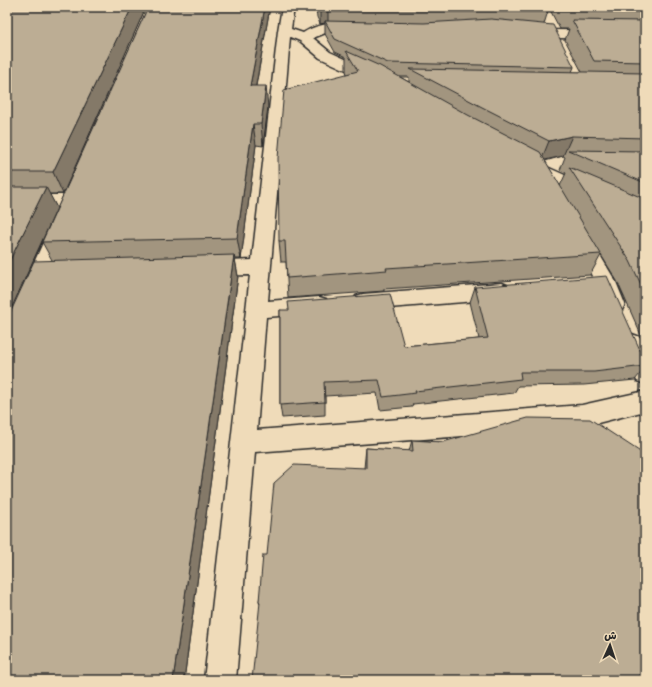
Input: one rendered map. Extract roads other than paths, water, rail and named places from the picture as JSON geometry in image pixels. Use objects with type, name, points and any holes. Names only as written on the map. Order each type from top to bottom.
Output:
[{"type":"street","points":[[220,680],[260,267],[284,31],[288,7]]},
{"type":"street","points":[[548,21],[562,47]]},
{"type":"street","points":[[305,38],[314,31],[328,28],[367,28]]},
{"type":"street","points":[[515,29],[555,34],[645,35]]},
{"type":"street","points":[[284,31],[305,38],[325,55],[384,82]]},
{"type":"street","points":[[511,154],[539,169],[645,218]]},
{"type":"street","points":[[539,169],[563,163],[571,163]]},
{"type":"street","points":[[539,169],[554,196]]},
{"type":"street","points":[[7,201],[74,194],[47,273],[28,300]]},
{"type":"street","points":[[570,222],[606,282],[645,374]]},
{"type":"street","points":[[189,269],[260,267]]},
{"type":"street","points":[[582,284],[606,282]]},
{"type":"street","points":[[256,310],[518,289]]},
{"type":"street","points":[[243,442],[582,416],[645,401]]},
{"type":"street","points":[[582,416],[607,432]]}]
